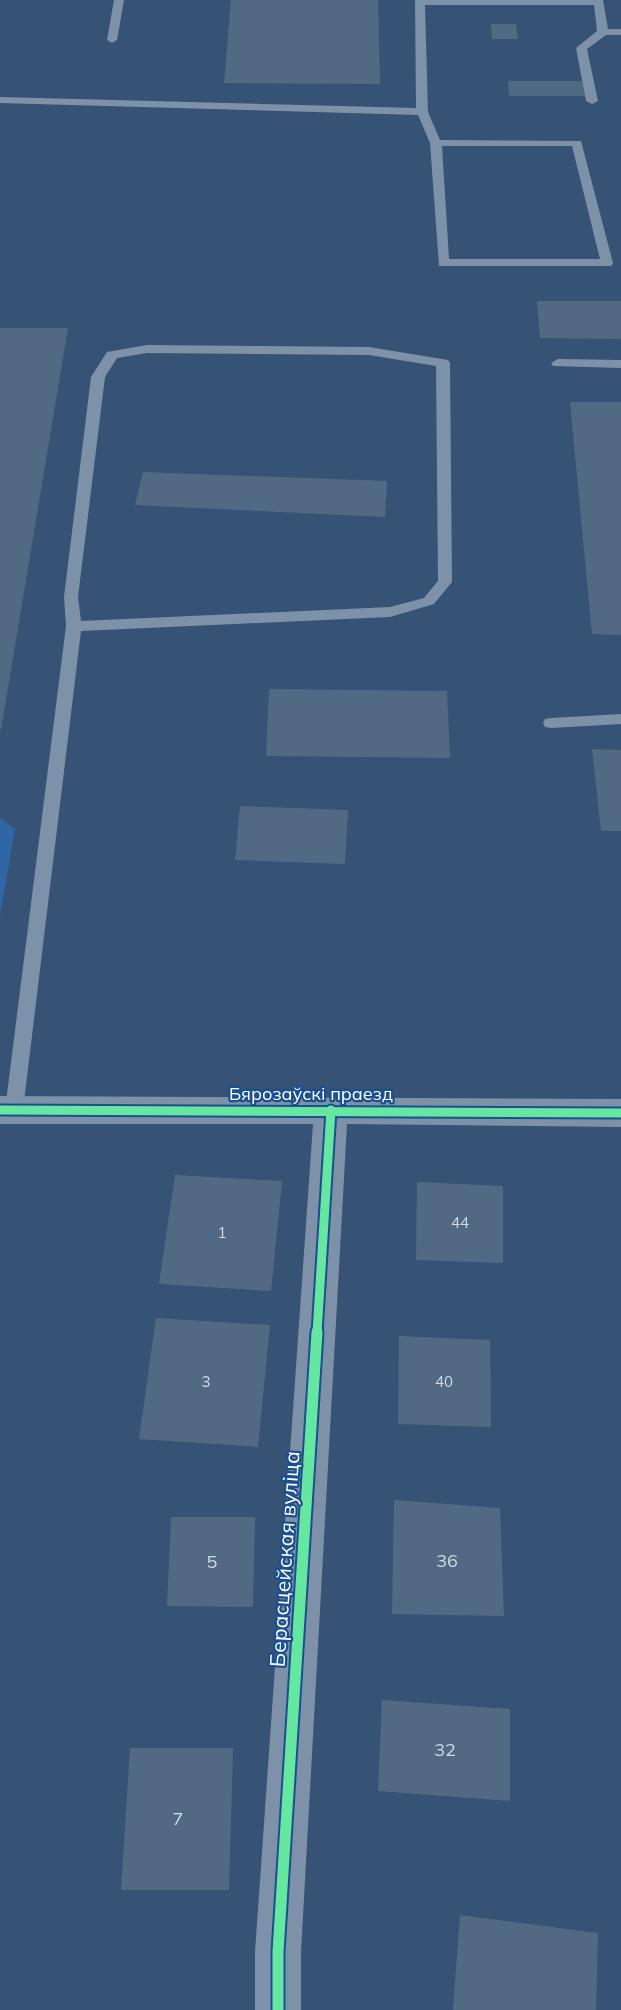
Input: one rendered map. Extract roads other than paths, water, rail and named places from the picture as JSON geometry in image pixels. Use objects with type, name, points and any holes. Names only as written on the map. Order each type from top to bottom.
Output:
[{"type":"street","name":"Бярозаўскі праезд","points":[[7,1110],[621,1113]]},
{"type":"street","name":"Берасцейская вуліца","points":[[278,2010],[278,1952],[331,1110]]},
{"type":"lane","points":[[112,40],[119,0]]},
{"type":"lane","points":[[436,143],[577,142],[607,263],[443,263],[436,143],[422,112],[420,1],[598,1],[603,32]]},
{"type":"lane","points":[[592,101],[581,48],[603,32],[621,32]]},
{"type":"lane","points":[[0,100],[422,112]]},
{"type":"lane","points":[[7,1110],[74,626],[71,597],[98,377],[112,355],[147,349],[369,351],[443,363],[445,582],[429,601],[390,612],[74,626]]},
{"type":"lane","points":[[558,363],[621,364]]},
{"type":"lane","points":[[551,723],[621,719]]}]
